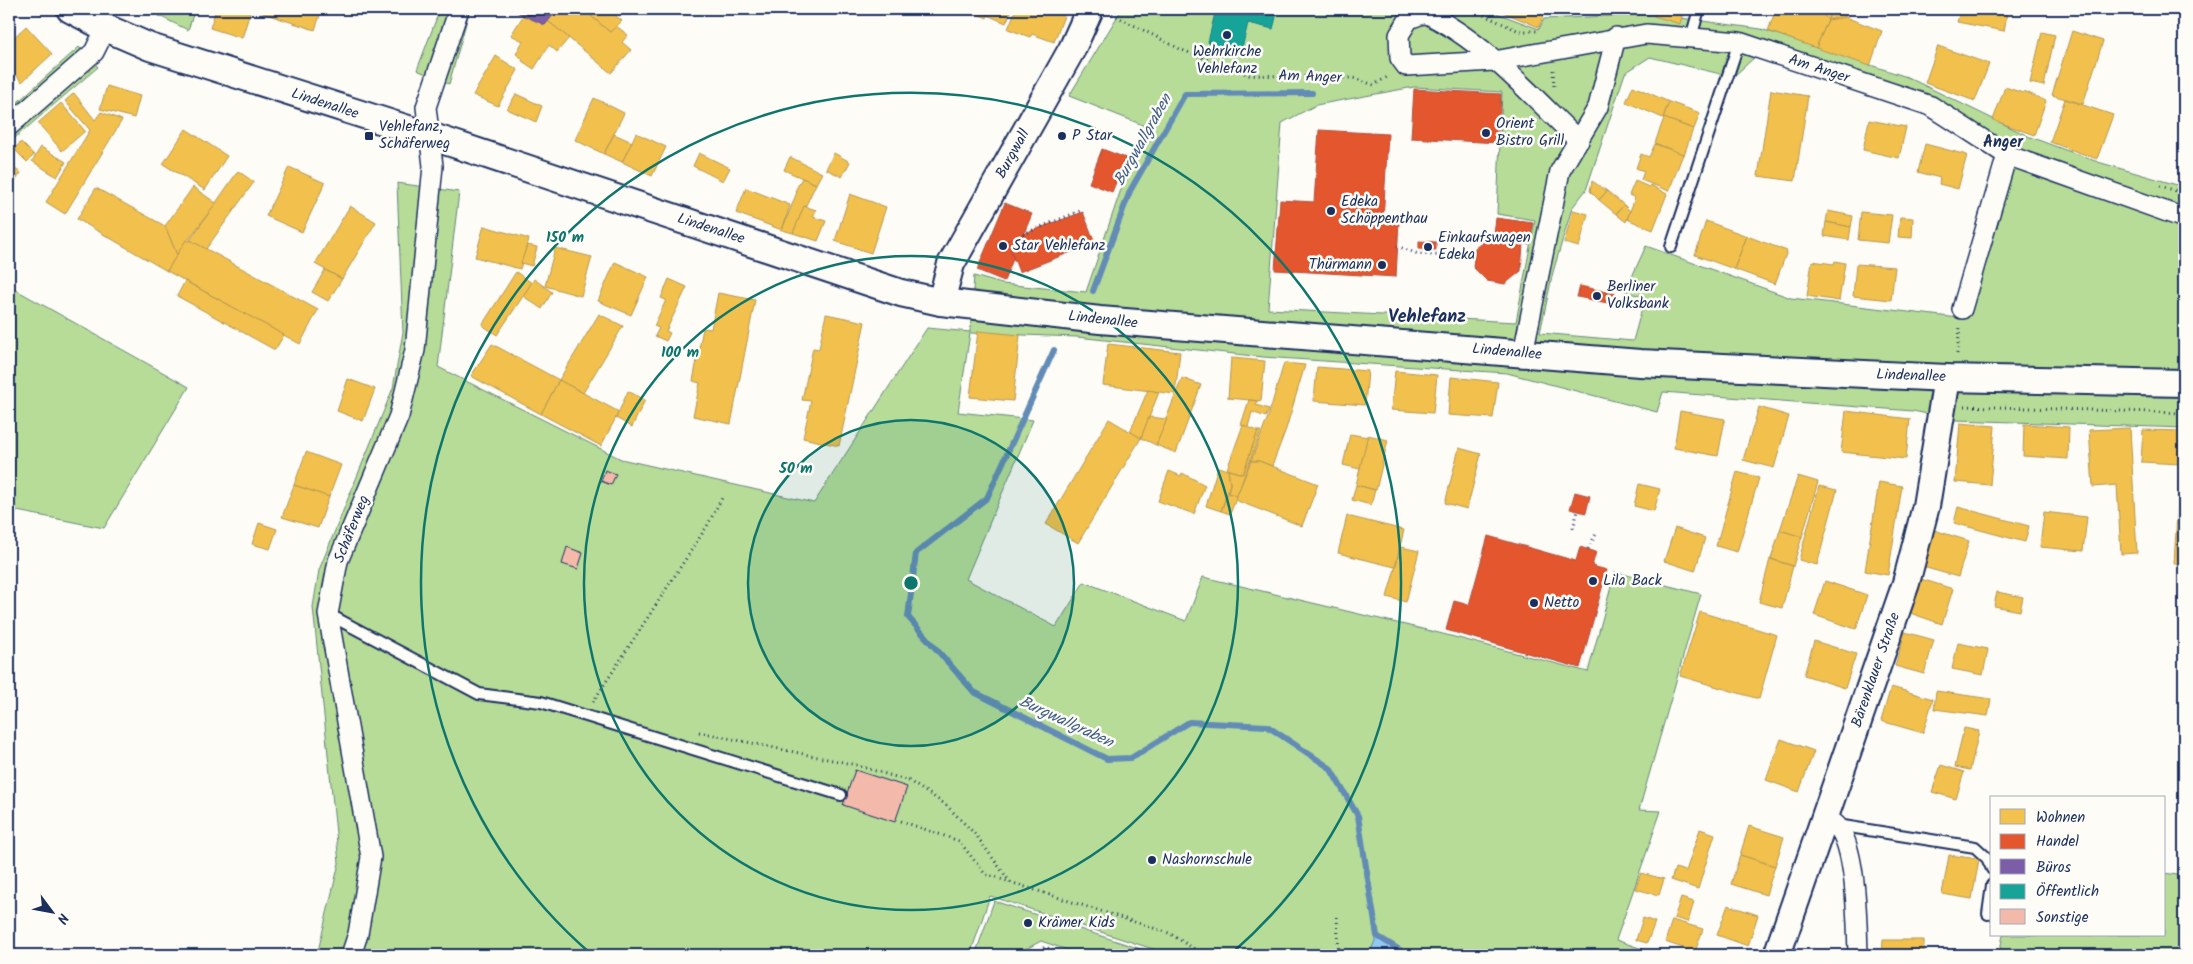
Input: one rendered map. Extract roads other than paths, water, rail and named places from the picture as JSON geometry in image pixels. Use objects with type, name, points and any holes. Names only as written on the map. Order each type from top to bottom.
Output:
[{"type":"main road","name":"Lindenallee","points":[[70,9],[106,28],[150,47],[430,136],[901,293],[941,302],[1100,320],[1712,367],[1952,366],[2184,383]]},
{"type":"main road","name":"Burgwall","points":[[941,302],[951,264],[1072,49],[1100,11]]},
{"type":"main road","name":"Bärenklauer Straße","points":[[1777,955],[1831,822],[1906,583],[1926,506],[1952,366]]},
{"type":"street","name":"Schäferweg","points":[[351,955],[358,934],[371,857],[328,614],[338,561],[400,416],[415,350],[434,166],[426,107],[459,9]]},
{"type":"street","name":"Am Anger","points":[[1443,15],[1426,13],[1409,19],[1399,35],[1400,58],[1406,66],[1494,61],[1616,37],[1646,34],[1739,42],[1931,106],[2007,155],[2184,218]]},
{"type":"street","points":[[1443,15],[1579,140]]},
{"type":"street","points":[[9,126],[94,52],[106,28]]},
{"type":"street","points":[[1522,353],[1560,171],[1598,107],[1616,37]]},
{"type":"street","points":[[1962,309],[2007,155]]},
{"type":"street","points":[[1831,822],[1848,850],[1855,886],[1858,955]]},
{"type":"lane","points":[[1691,38],[1699,9]]},
{"type":"lane","points":[[1671,247],[1739,42]]},
{"type":"lane","points":[[328,614],[478,694],[541,702],[841,795]]},
{"type":"lane","points":[[1831,822],[1974,847],[1987,858],[1990,865]]},
{"type":"lane","points":[[1988,914],[1990,900]]},
{"type":"water","points":[[1377,936],[1408,955],[1369,955]]},
{"type":"waterway","name":"Burgwallgraben","points":[[1093,291],[1130,191],[1185,94],[1312,93]]},
{"type":"waterway","name":"Burgwallgraben","points":[[1054,350],[987,498],[916,553],[908,617],[974,692],[1107,759],[1131,758],[1189,722],[1267,726],[1330,768],[1358,816],[1377,936],[1408,955]]},
{"type":"place","name":"Wehrkirche Vehlefanz","points":[[1227,35]]},
{"type":"place","name":"Orient Bistro Grill","points":[[1486,133]]},
{"type":"place","name":"Vehlefanz, Schäferweg","points":[[369,136]]},
{"type":"place","name":"P Star","points":[[1062,136]]},
{"type":"place","name":"Edeka Schöppenthau","points":[[1331,211]]},
{"type":"place","name":"Star Vehlefanz","points":[[1003,246]]},
{"type":"place","name":"Einkaufswagen Edeka","points":[[1428,247]]},
{"type":"place","name":"Thürmann","points":[[1382,265]]},
{"type":"place","name":"Berliner Volksbank","points":[[1597,296]]},
{"type":"place","name":"Lila Back","points":[[1593,581]]},
{"type":"place","name":"Netto","points":[[1534,603]]},
{"type":"place","name":"Nashornschule","points":[[1152,860]]},
{"type":"place","name":"Krämer Kids","points":[[1028,923]]},
{"type":"district","name":"Anger","points":[[2003,142]]},
{"type":"district","name":"Vehlefanz","points":[[1427,317]]}]
